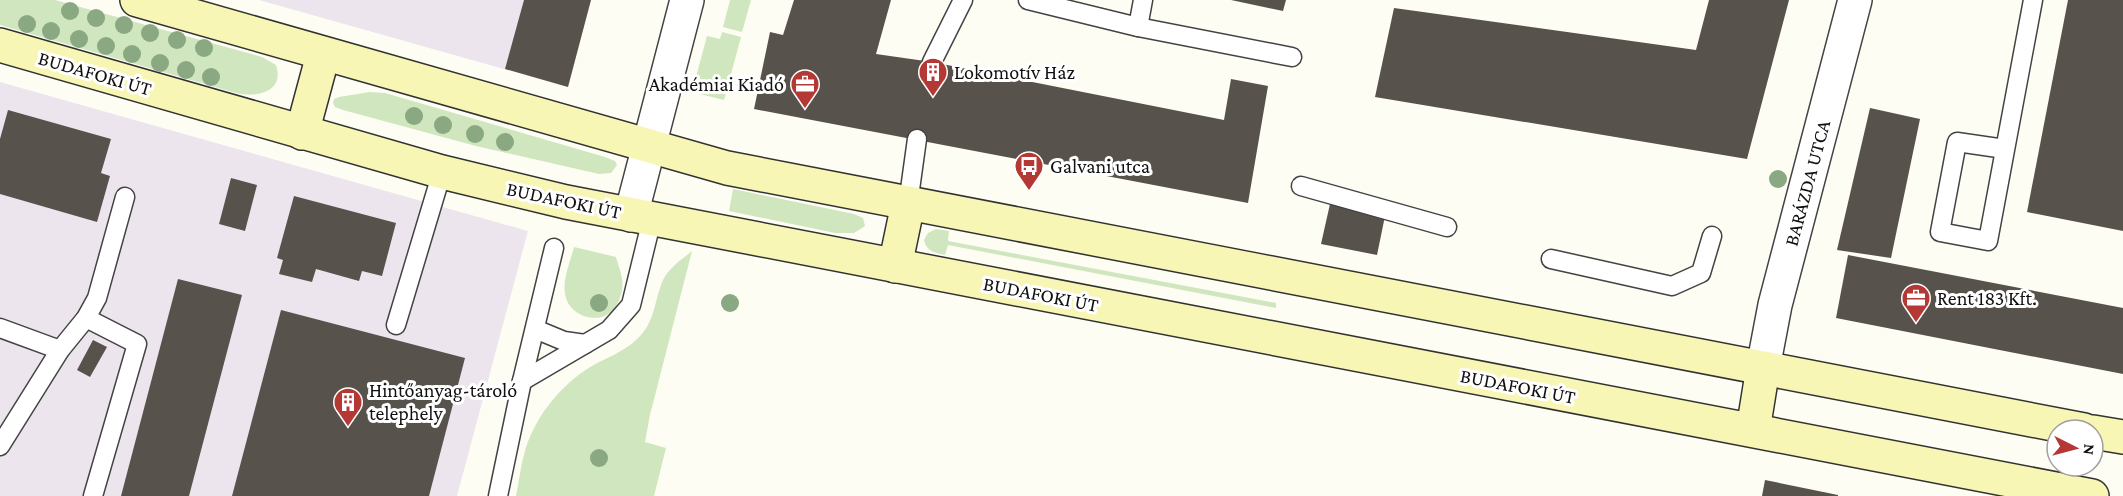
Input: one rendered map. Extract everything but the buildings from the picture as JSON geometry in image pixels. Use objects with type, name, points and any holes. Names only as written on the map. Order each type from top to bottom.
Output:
[{"type":"main road","points":[[137,0],[727,168],[2045,422]]},
{"type":"main road","name":"BUDAFOKI ÚT","points":[[0,45],[442,172],[566,202],[2092,496]]},
{"type":"main road","points":[[302,133],[323,54]]},
{"type":"main road","points":[[895,266],[908,204]]},
{"type":"main road","points":[[1752,430],[1764,368]]},
{"type":"main road","points":[[2105,434],[2123,437]]},
{"type":"street","points":[[641,217],[649,147],[687,0]]},
{"type":"street","name":"BARÁZDA UTCA","points":[[1764,368],[1775,305],[1856,0]]},
{"type":"lane","points":[[932,62],[963,0]]},
{"type":"lane","points":[[1028,0],[1138,27],[1292,57]]},
{"type":"lane","points":[[1138,27],[1143,0]]},
{"type":"lane","points":[[2005,149],[1957,142],[1940,232],[1988,241],[2033,0]]},
{"type":"lane","points":[[908,204],[916,139]]},
{"type":"lane","points":[[396,325],[442,172]]},
{"type":"lane","points":[[1301,186],[1447,227]]},
{"type":"lane","points":[[0,446],[60,350],[86,318],[97,298],[124,197]]},
{"type":"lane","points":[[522,381],[609,330],[631,305],[641,217]]},
{"type":"lane","points":[[1551,259],[1672,286],[1701,273],[1712,236]]},
{"type":"lane","points":[[498,496],[522,381],[554,248]]},
{"type":"lane","points":[[86,318],[137,344],[93,496]]},
{"type":"lane","points":[[0,328],[60,350]]},
{"type":"lane","points":[[535,329],[564,341],[585,344]]},
{"type":"shaded area","points":[[259,0],[591,0],[568,87]]},
{"type":"shaded area","points":[[0,82],[528,231],[457,496],[0,496]]},
{"type":"green space","points":[[0,0],[55,0],[262,57],[276,65],[278,74],[273,87],[267,91],[252,95],[236,93],[0,25]]},
{"type":"green space","points":[[730,0],[751,0],[742,32],[723,27]]},
{"type":"green space","points":[[722,32],[741,37],[724,100],[692,92],[707,36],[720,39]]},
{"type":"green space","points":[[370,92],[385,93],[605,157],[615,161],[617,165],[611,173],[599,174],[476,146],[343,110],[335,107],[333,103],[334,99],[339,97]]},
{"type":"green space","points":[[733,189],[854,214],[863,218],[865,226],[854,233],[835,233],[729,211]]},
{"type":"green space","points":[[936,229],[949,231],[948,241],[1276,303],[1276,308],[948,245],[945,255],[934,252],[925,244],[924,240],[928,233]]},
{"type":"green space","points":[[574,247],[616,257],[622,278],[622,290],[616,307],[606,315],[586,317],[573,310],[566,298],[567,272]]},
{"type":"green space","points":[[692,251],[645,442],[666,448],[654,496],[516,496],[528,442],[548,406],[576,377],[622,350],[641,335],[649,323],[663,280],[676,264]]},
{"type":"place","name":"Lokomotív Ház","points":[[933,98]]},
{"type":"place","name":"Akadémiai Kiadó","points":[[805,110]]},
{"type":"place","name":"Galvani utca","points":[[1029,192]]},
{"type":"place","name":"Rent 183 Kft.","points":[[1916,324]]},
{"type":"place","name":"Hintőanyag-tároló telephely","points":[[348,428]]}]
